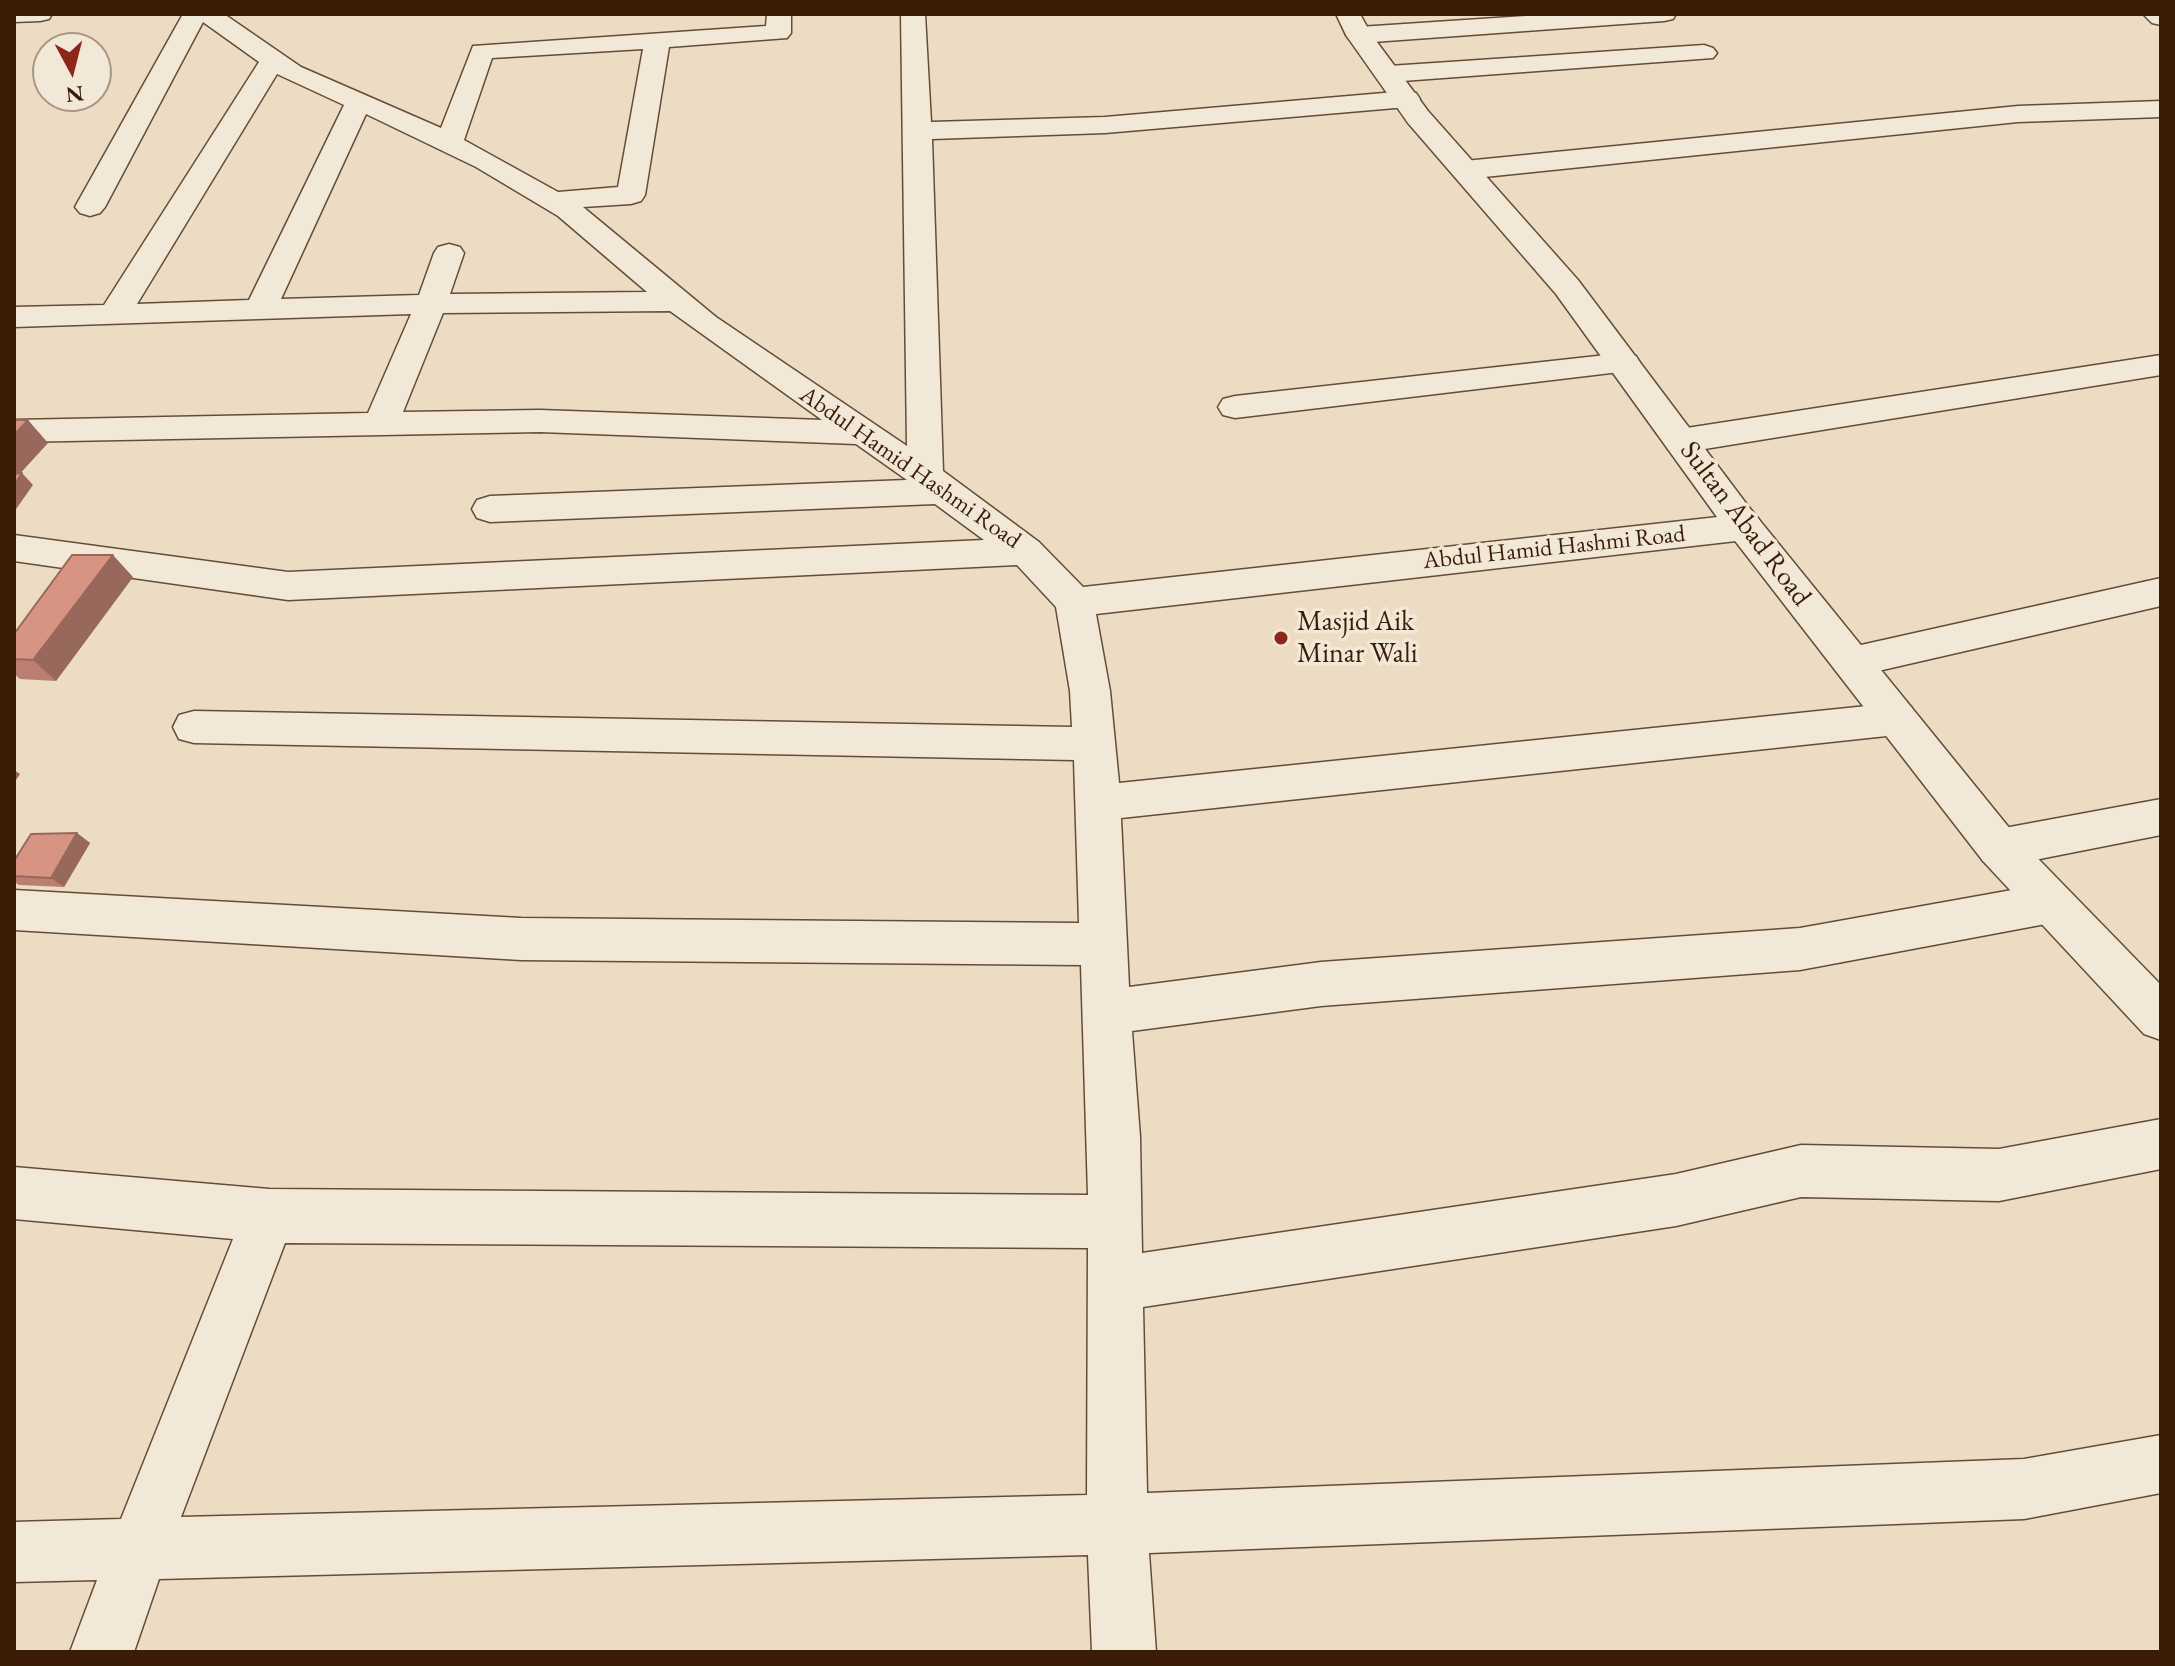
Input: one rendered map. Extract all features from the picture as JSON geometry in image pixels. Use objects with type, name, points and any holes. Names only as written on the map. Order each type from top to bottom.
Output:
[{"type":"street","points":[[14,15],[40,14]]},
{"type":"street","points":[[90,207],[195,14]]},
{"type":"street","name":"Abdul Hamid Hashmi Road","points":[[208,14],[292,73],[449,143],[568,210],[705,324],[934,483],[1026,551],[1074,602],[1745,527]]},
{"type":"street","points":[[449,143],[486,38],[657,40],[778,33],[779,14]]},
{"type":"street","points":[[490,509],[934,483],[913,14]]},
{"type":"street","points":[[1354,24],[1664,14]]},
{"type":"street","points":[[2155,14],[2161,18]]},
{"type":"street","points":[[14,25],[22,15]]},
{"type":"street","name":"Sultan Abad Road","points":[[1354,24],[1418,117],[1567,287],[1745,527],[1999,848],[2161,1018]]},
{"type":"street","points":[[552,201],[631,195],[657,40]]},
{"type":"street","points":[[918,131],[1105,125],[1398,87],[1704,53]]},
{"type":"street","points":[[115,313],[273,60]]},
{"type":"street","points":[[261,309],[359,101]]},
{"type":"street","points":[[1465,170],[2018,114],[2161,109]]},
{"type":"street","points":[[381,423],[449,253]]},
{"type":"street","points":[[14,317],[431,304],[678,301]]},
{"type":"street","points":[[1235,407],[1624,363]]},
{"type":"street","points":[[1680,441],[2161,365]]},
{"type":"street","points":[[14,431],[540,421],[861,433]]},
{"type":"street","points":[[14,548],[288,586],[1026,551]]},
{"type":"street","points":[[1852,662],[2161,592]]},
{"type":"street","points":[[1074,602],[1090,691],[1099,803],[1114,1137],[1117,1524],[1124,1652]]},
{"type":"street","points":[[1099,803],[1896,719]]},
{"type":"street","points":[[194,727],[1092,744]]},
{"type":"street","points":[[1999,848],[2161,817]]},
{"type":"street","points":[[1106,1012],[1321,984],[1800,949],[2051,903]]},
{"type":"street","points":[[14,910],[521,939],[1103,944]]},
{"type":"street","points":[[1115,1284],[1676,1200],[1801,1171],[1999,1175],[2161,1144]]},
{"type":"street","points":[[14,1193],[269,1216],[1114,1222]]},
{"type":"street","points":[[102,1652],[269,1216]]},
{"type":"street","points":[[14,1552],[1117,1524],[2024,1489],[2161,1464]]},
{"type":"building","points":[[14,420],[28,420],[14,435]]},
{"type":"building","points":[[22,473],[14,485],[14,474]]},
{"type":"building","points":[[72,555],[113,555],[33,660],[14,659],[14,634]]},
{"type":"building","points":[[77,833],[51,878],[14,876],[14,861],[31,834]]},
{"type":"place","name":"Masjid Aik Minar Wali","points":[[1281,638]]}]
